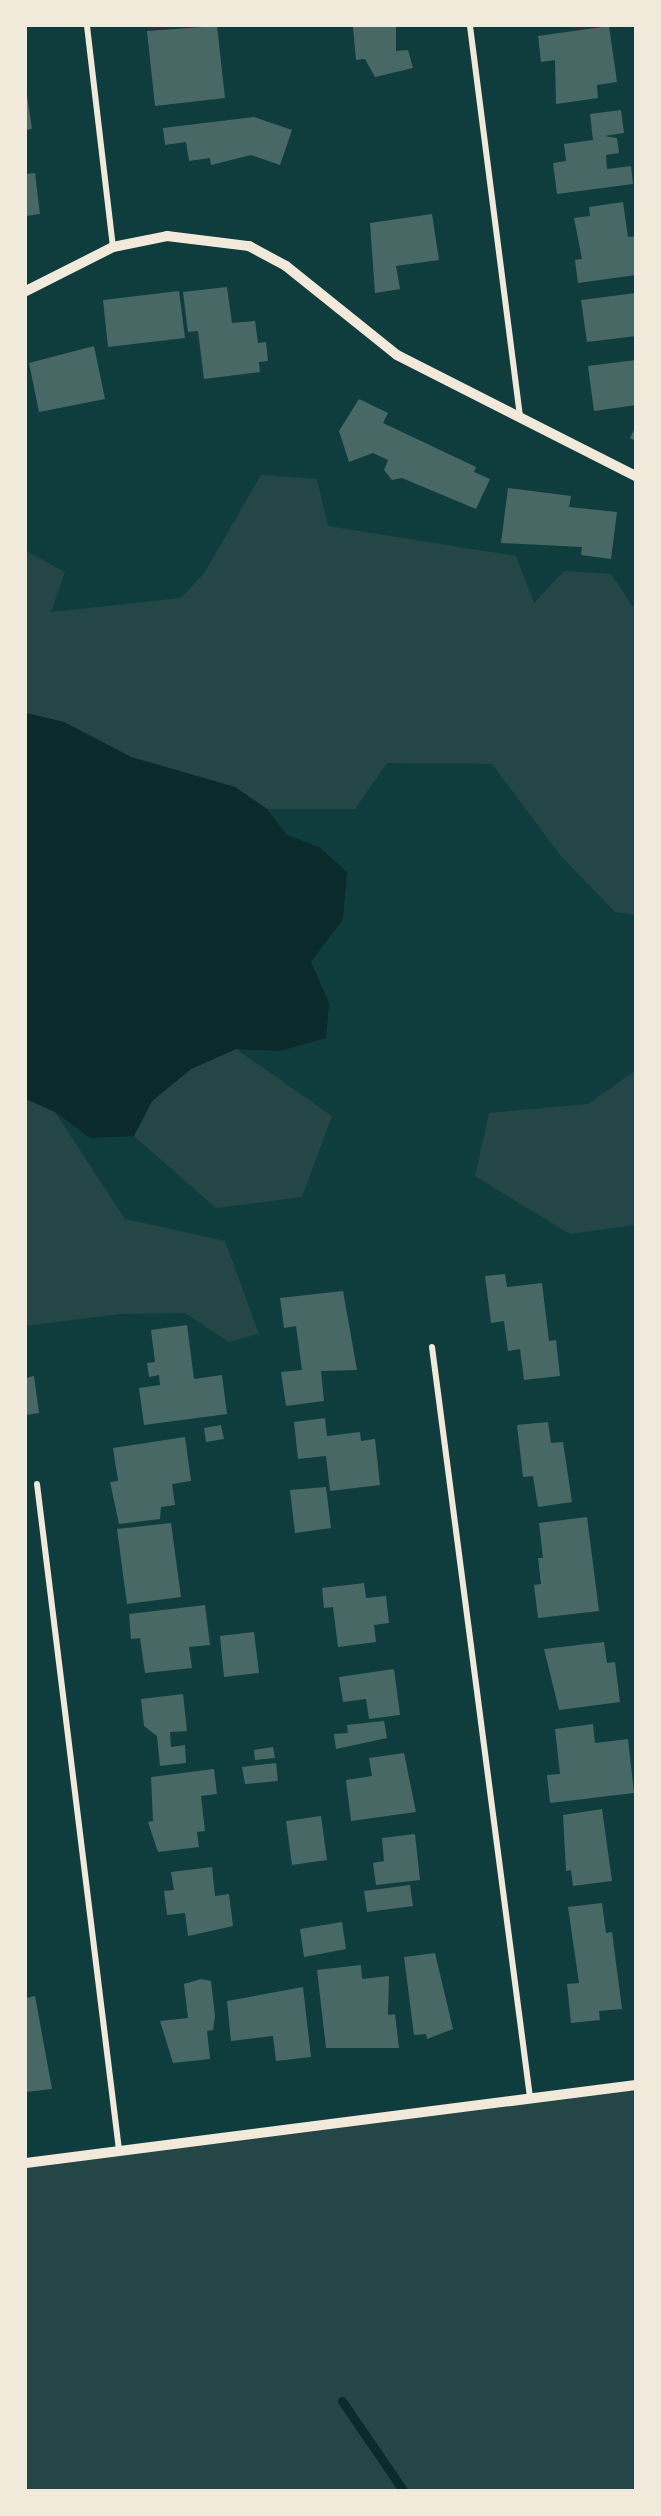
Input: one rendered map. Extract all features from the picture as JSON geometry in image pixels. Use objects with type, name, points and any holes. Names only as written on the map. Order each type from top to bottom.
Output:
[{"type":"street","points":[[87,26],[113,247]]},
{"type":"street","points":[[470,26],[520,419]]},
{"type":"street","points":[[26,291],[113,247],[167,236],[249,246],[286,266],[397,355],[636,476]]},
{"type":"street","points":[[432,1347],[530,2097]]},
{"type":"street","points":[[38,1484],[119,2150]]},
{"type":"street","points":[[26,2163],[636,2085]]},
{"type":"shaded area","points":[[261,475],[317,479],[328,526],[516,556],[534,603],[564,571],[611,574],[635,610],[635,915],[615,912],[561,856],[492,764],[387,763],[355,809],[267,809],[235,787],[131,757],[64,722],[26,713],[26,551],[65,572],[51,612],[181,598],[205,572]]},
{"type":"shaded area","points":[[26,713],[64,722],[131,757],[235,787],[267,809],[287,835],[319,847],[347,872],[343,919],[311,962],[329,1003],[326,1038],[280,1051],[236,1049],[191,1069],[152,1101],[134,1136],[90,1138],[55,1112],[26,1099]]},
{"type":"shaded area","points":[[236,1049],[332,1116],[302,1197],[216,1208],[134,1136],[152,1101],[191,1069]]},
{"type":"shaded area","points":[[635,1071],[635,1225],[570,1234],[475,1176],[489,1113],[588,1104]]},
{"type":"shaded area","points":[[26,1099],[55,1112],[125,1219],[225,1241],[259,1334],[229,1342],[185,1313],[119,1314],[26,1326]]},
{"type":"shaded area","points":[[635,2086],[635,2490],[26,2490],[26,2164]]},
{"type":"building","points":[[217,26],[225,98],[155,106],[147,31]]},
{"type":"building","points":[[396,26],[396,51],[408,50],[413,68],[375,77],[365,59],[356,60],[353,27]]},
{"type":"building","points":[[609,26],[617,82],[597,85],[598,98],[556,104],[555,60],[541,62],[538,36]]},
{"type":"building","points":[[26,88],[32,129],[26,130]]},
{"type":"building","points":[[621,110],[624,133],[604,136],[617,138],[619,153],[606,155],[607,169],[631,166],[633,184],[557,194],[553,163],[566,161],[564,144],[593,140],[590,114]]},
{"type":"building","points":[[254,117],[292,130],[280,165],[251,155],[211,165],[210,158],[189,161],[186,142],[165,145],[163,128]]},
{"type":"building","points":[[35,173],[40,214],[26,216],[26,174]]},
{"type":"building","points":[[623,202],[628,237],[636,236],[636,275],[578,283],[575,260],[582,259],[574,218],[590,216],[589,207]]},
{"type":"building","points":[[432,214],[439,260],[396,266],[400,289],[375,293],[370,223]]},
{"type":"building","points":[[227,287],[232,323],[255,321],[258,343],[266,342],[268,361],[259,362],[260,372],[204,379],[198,331],[188,332],[183,292]]},
{"type":"building","points":[[179,291],[185,338],[108,347],[103,300]]},
{"type":"building","points":[[636,293],[636,336],[587,342],[581,300]]},
{"type":"building","points":[[94,346],[105,399],[39,412],[29,363]]},
{"type":"building","points":[[636,360],[636,405],[594,411],[588,366]]},
{"type":"building","points":[[359,399],[388,413],[383,423],[476,467],[474,472],[490,479],[476,509],[402,478],[392,480],[384,470],[388,460],[373,453],[349,462],[339,431]]},
{"type":"building","points":[[636,426],[636,441],[630,438]]},
{"type":"building","points":[[508,488],[571,496],[569,507],[617,512],[611,559],[581,555],[582,547],[501,543]]},
{"type":"building","points":[[505,1274],[507,1287],[542,1283],[549,1341],[556,1340],[560,1376],[524,1380],[520,1349],[508,1351],[504,1321],[491,1323],[485,1276]]},
{"type":"building","points":[[343,1291],[357,1370],[321,1371],[324,1401],[286,1406],[281,1372],[302,1370],[296,1326],[284,1328],[280,1298]]},
{"type":"building","points":[[187,1325],[194,1379],[222,1375],[227,1414],[144,1425],[139,1388],[160,1385],[159,1375],[149,1377],[147,1363],[155,1362],[151,1330]]},
{"type":"building","points":[[34,1376],[39,1413],[26,1415],[26,1378]]},
{"type":"building","points":[[325,1418],[327,1436],[360,1432],[361,1441],[375,1439],[380,1485],[330,1491],[326,1456],[298,1459],[294,1422]]},
{"type":"building","points":[[548,1422],[551,1443],[563,1442],[572,1502],[538,1507],[533,1476],[523,1477],[517,1425]]},
{"type":"building","points":[[221,1425],[224,1439],[206,1442],[204,1428]]},
{"type":"building","points":[[185,1437],[191,1481],[172,1484],[175,1505],[161,1507],[160,1519],[119,1524],[110,1482],[118,1481],[113,1448]]},
{"type":"building","points":[[326,1487],[331,1528],[295,1533],[290,1490]]},
{"type":"building","points":[[587,1517],[599,1611],[538,1618],[534,1585],[541,1584],[538,1558],[543,1558],[539,1523]]},
{"type":"building","points":[[171,1523],[181,1597],[127,1604],[117,1529]]},
{"type":"building","points":[[364,1583],[366,1598],[386,1596],[389,1623],[374,1625],[376,1642],[338,1647],[333,1607],[324,1608],[322,1588]]},
{"type":"building","points":[[205,1605],[210,1645],[189,1647],[192,1668],[145,1673],[140,1638],[131,1639],[129,1614]]},
{"type":"building","points":[[254,1632],[259,1673],[224,1677],[220,1636]]},
{"type":"building","points":[[604,1642],[607,1663],[615,1662],[620,1702],[559,1710],[544,1649]]},
{"type":"building","points":[[394,1669],[400,1715],[369,1719],[366,1699],[343,1702],[339,1677]]},
{"type":"building","points":[[183,1694],[187,1731],[170,1732],[171,1747],[185,1745],[186,1763],[160,1766],[157,1736],[144,1726],[141,1699]]},
{"type":"building","points":[[384,1721],[387,1738],[336,1749],[334,1734],[348,1733],[347,1725]]},
{"type":"building","points":[[593,1724],[595,1743],[628,1739],[634,1793],[550,1803],[547,1775],[560,1774],[555,1729]]},
{"type":"building","points":[[273,1747],[275,1758],[255,1760],[254,1750]]},
{"type":"building","points":[[404,1753],[416,1812],[351,1821],[346,1780],[372,1776],[369,1758]]},
{"type":"building","points":[[276,1763],[278,1781],[245,1784],[242,1767]]},
{"type":"building","points":[[214,1769],[217,1794],[201,1796],[205,1831],[197,1832],[199,1847],[158,1852],[148,1822],[153,1821],[151,1777]]},
{"type":"building","points":[[602,1809],[612,1881],[573,1886],[571,1870],[566,1871],[563,1815]]},
{"type":"building","points":[[321,1816],[327,1860],[292,1865],[286,1821]]},
{"type":"building","points":[[415,1834],[420,1880],[376,1885],[373,1863],[384,1861],[382,1838]]},
{"type":"building","points":[[212,1867],[215,1896],[229,1894],[233,1926],[188,1936],[185,1913],[167,1915],[164,1891],[174,1890],[171,1872]]},
{"type":"building","points":[[410,1885],[413,1906],[367,1912],[364,1891]]},
{"type":"building","points":[[602,1903],[606,1933],[612,1932],[622,2009],[599,2011],[600,2020],[571,2023],[567,1984],[579,1983],[568,1907]]},
{"type":"building","points":[[342,1922],[346,1949],[304,1957],[300,1929]]},
{"type":"building","points":[[435,1953],[453,2029],[427,2039],[426,2034],[414,2035],[404,1957]]},
{"type":"building","points":[[361,1965],[362,1979],[389,1976],[388,2015],[395,2014],[399,2048],[326,2048],[317,1970]]},
{"type":"building","points":[[201,1979],[211,1981],[215,2016],[213,2030],[207,2031],[210,2059],[173,2063],[160,2021],[188,2018],[184,1984]]},
{"type":"building","points":[[303,1987],[311,2057],[276,2061],[273,2036],[231,2041],[227,2001]]},
{"type":"building","points":[[35,1996],[52,2089],[26,2092],[26,1998]]},
{"type":"waterway","points":[[342,2401],[403,2490]]}]
